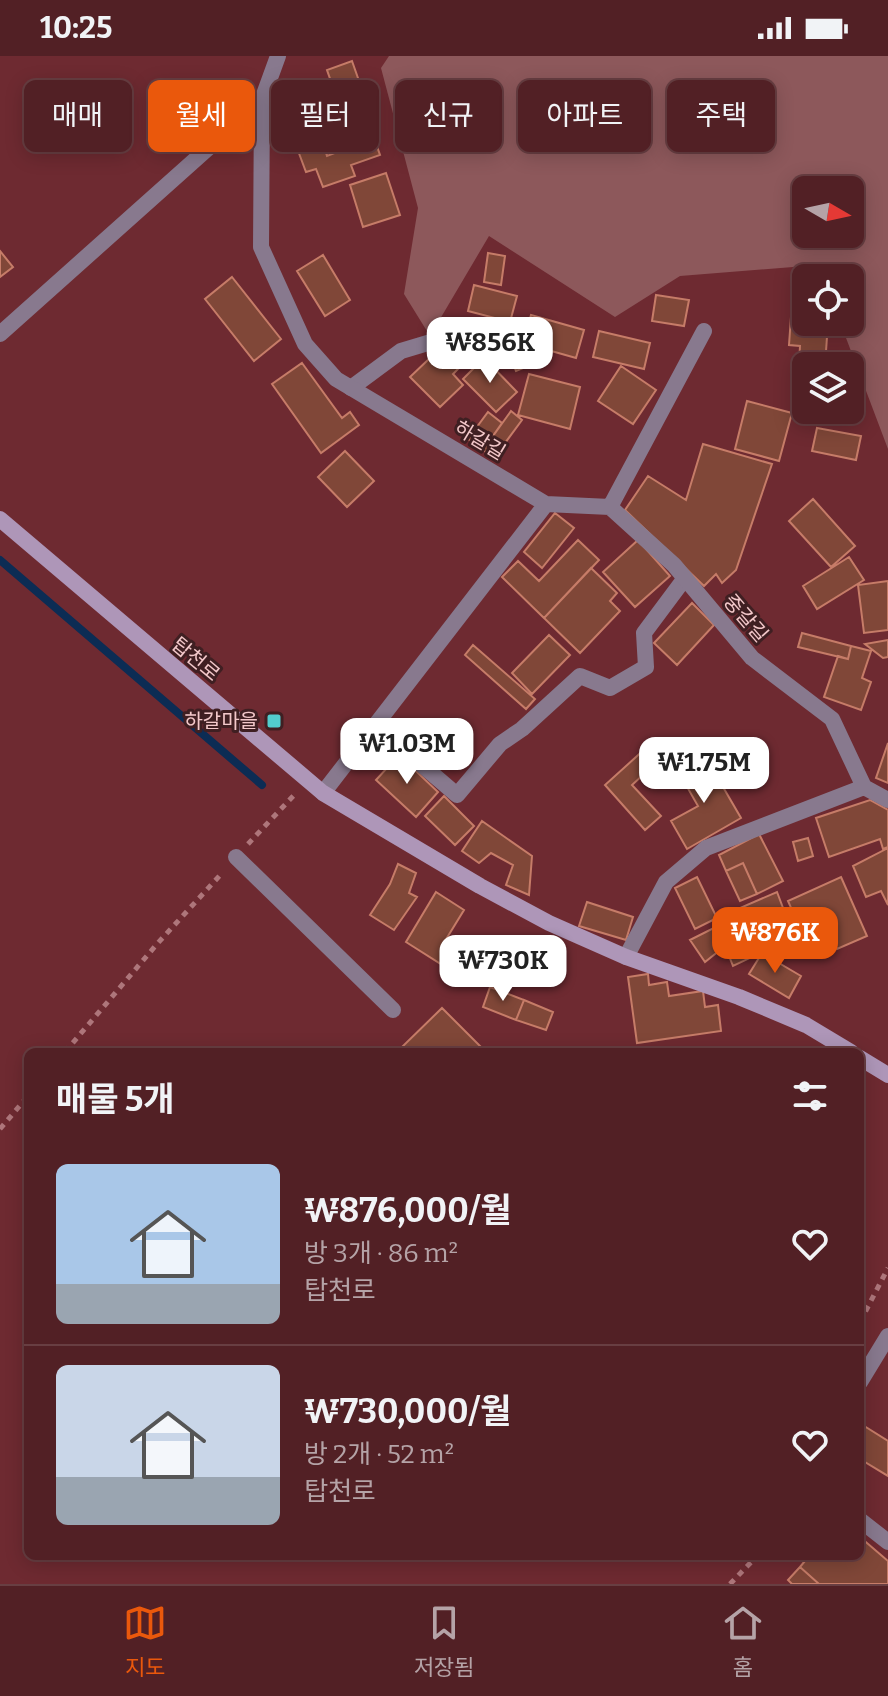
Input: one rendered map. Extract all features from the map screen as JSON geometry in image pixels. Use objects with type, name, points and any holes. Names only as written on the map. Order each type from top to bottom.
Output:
[{"type":"main road","name":"탑천로","points":[[0,519],[323,793],[549,923],[626,957],[739,997],[806,1025],[844,1048]]},
{"type":"main road","points":[[864,1060],[888,1075]]},
{"type":"street","points":[[0,334],[262,100],[278,56]]},
{"type":"street","name":"하갈길","points":[[262,100],[261,247],[305,344],[336,379],[546,504]]},
{"type":"street","points":[[323,793],[546,504],[610,507],[704,331]]},
{"type":"street","points":[[351,388],[401,351],[431,342],[480,343]]},
{"type":"street","name":"중갈길","points":[[610,507],[685,578],[752,658],[832,719],[864,787]]},
{"type":"street","points":[[371,731],[408,753],[457,795],[500,744],[522,729],[580,676],[610,688],[646,667],[644,633],[685,578]]},
{"type":"street","points":[[626,957],[666,882],[706,848],[864,787],[888,800]]},
{"type":"street","points":[[236,857],[393,1010]]},
{"type":"street","points":[[864,1375],[888,1336]]},
{"type":"street","points":[[864,1523],[888,1542]]},
{"type":"path","points":[[68,1048],[157,944],[307,780]]},
{"type":"path","points":[[0,1129],[24,1101]]},
{"type":"path","points":[[864,1314],[888,1268]]},
{"type":"path","points":[[730,1584],[753,1560]]},
{"type":"shaded area","points":[[389,56],[888,56],[888,449],[864,386],[864,352],[851,352],[845,336],[864,336],[864,264],[792,264],[792,267],[680,276],[615,317],[489,236],[430,336],[404,294],[418,208],[403,152],[502,152],[502,80],[395,80],[395,121],[381,68]]},
{"type":"building","points":[[352,61],[359,80],[331,80],[327,70]]},
{"type":"building","points":[[298,152],[326,152],[327,156],[337,152],[379,152],[380,155],[351,165],[355,176],[323,187],[316,169],[306,172]]},
{"type":"building","points":[[386,173],[400,215],[363,227],[350,185]]},
{"type":"building","points":[[0,251],[13,267],[0,277]]},
{"type":"building","points":[[488,253],[505,256],[501,285],[484,282]]},
{"type":"building","points":[[323,255],[350,300],[325,316],[297,271]]},
{"type":"building","points":[[232,277],[281,339],[254,361],[205,299]]},
{"type":"building","points":[[474,285],[517,296],[510,322],[468,311]]},
{"type":"building","points":[[656,295],[689,300],[684,326],[652,321]]},
{"type":"building","points":[[531,315],[584,330],[576,358],[523,343]]},
{"type":"building","points":[[791,317],[792,336],[827,336],[826,352],[800,352],[800,346],[789,345]]},
{"type":"building","points":[[599,331],[650,343],[644,369],[593,357]]},
{"type":"building","points":[[526,346],[533,364],[516,371],[509,353]]},
{"type":"building","points":[[448,356],[459,368],[453,374],[463,385],[440,407],[410,377],[430,358],[438,367]]},
{"type":"building","points":[[484,358],[517,392],[496,412],[463,379]]},
{"type":"building","points":[[302,363],[342,418],[350,412],[359,425],[321,453],[272,384]]},
{"type":"building","points":[[621,366],[656,390],[633,424],[598,401]]},
{"type":"building","points":[[529,374],[580,387],[570,429],[518,415]]},
{"type":"building","points":[[747,401],[792,413],[779,461],[735,449]]},
{"type":"building","points":[[511,411],[522,420],[494,458],[483,450]]},
{"type":"building","points":[[488,412],[502,423],[483,450],[468,439]]},
{"type":"building","points":[[817,428],[861,436],[856,460],[812,451]]},
{"type":"building","points":[[703,444],[772,464],[736,570],[722,583],[716,574],[704,586],[625,510],[648,476],[686,500]]},
{"type":"building","points":[[345,451],[374,481],[347,507],[318,477]]},
{"type":"building","points":[[813,499],[855,546],[831,567],[789,521]]},
{"type":"building","points":[[555,513],[574,528],[542,568],[524,552]]},
{"type":"building","points":[[578,540],[599,560],[544,618],[502,577],[518,561],[539,581]]},
{"type":"building","points":[[638,540],[670,576],[635,607],[603,572]]},
{"type":"building","points":[[849,557],[864,580],[817,609],[803,586]]},
{"type":"building","points":[[591,568],[617,593],[610,601],[620,611],[580,653],[544,618]]},
{"type":"building","points":[[888,581],[888,630],[864,633],[858,585]]},
{"type":"building","points":[[692,603],[714,625],[677,665],[654,643]]},
{"type":"building","points":[[802,633],[851,646],[848,659],[798,647]]},
{"type":"building","points":[[549,635],[570,655],[532,694],[512,673]]},
{"type":"building","points":[[888,640],[888,657],[883,658],[865,644]]},
{"type":"building","points":[[473,645],[535,699],[526,709],[465,655]]},
{"type":"building","points":[[851,646],[871,651],[862,678],[871,682],[861,710],[824,697],[838,656],[848,659]]},
{"type":"building","points":[[888,743],[888,783],[876,778]]},
{"type":"building","points":[[646,748],[658,761],[632,785],[661,816],[645,830],[605,785]]},
{"type":"building","points":[[399,755],[438,792],[416,817],[376,780]]},
{"type":"building","points":[[705,756],[741,818],[687,849],[671,821],[698,806],[678,771]]},
{"type":"building","points":[[444,796],[474,826],[455,845],[425,816]]},
{"type":"building","points":[[870,800],[888,810],[888,847],[883,849],[880,839],[829,857],[816,818]]},
{"type":"building","points":[[482,821],[532,856],[529,895],[506,885],[513,865],[491,853],[479,863],[462,851]]},
{"type":"building","points":[[759,834],[783,881],[757,894],[743,863],[726,871],[719,855]]},
{"type":"building","points":[[808,838],[813,856],[798,861],[793,842]]},
{"type":"building","points":[[888,848],[888,905],[881,891],[866,897],[853,866]]},
{"type":"building","points":[[743,863],[757,894],[740,901],[726,871]]},
{"type":"building","points":[[398,864],[416,873],[409,893],[417,897],[394,930],[370,915],[390,884]]},
{"type":"building","points":[[697,877],[717,918],[695,929],[675,888]]},
{"type":"building","points":[[841,877],[867,936],[837,949],[832,939],[820,944],[809,921],[799,926],[788,901]]},
{"type":"building","points":[[436,892],[464,910],[445,941],[455,948],[444,966],[406,942]]},
{"type":"building","points":[[777,892],[794,937],[733,966],[725,946],[705,962],[690,940],[718,926],[717,918]]},
{"type":"building","points":[[587,902],[633,917],[626,940],[579,926]]},
{"type":"building","points":[[762,953],[801,976],[789,998],[749,974]]},
{"type":"building","points":[[648,974],[649,985],[667,982],[669,996],[703,991],[705,1007],[718,1005],[721,1031],[637,1043],[628,977]]},
{"type":"building","points":[[490,987],[524,1000],[516,1020],[483,1007]]},
{"type":"building","points":[[524,1000],[553,1012],[546,1030],[516,1020]]},
{"type":"building","points":[[442,1008],[482,1048],[403,1048]]},
{"type":"building","points":[[864,1426],[888,1441],[888,1476],[864,1461]]},
{"type":"building","points":[[864,1540],[888,1561],[888,1584],[819,1584],[800,1567],[806,1560],[864,1560]]},
{"type":"building","points":[[800,1567],[819,1584],[792,1584],[788,1580]]},
{"type":"waterway","points":[[0,560],[262,785]]},
{"type":"place","name":"하갈마을","points":[[274,721]]}]
